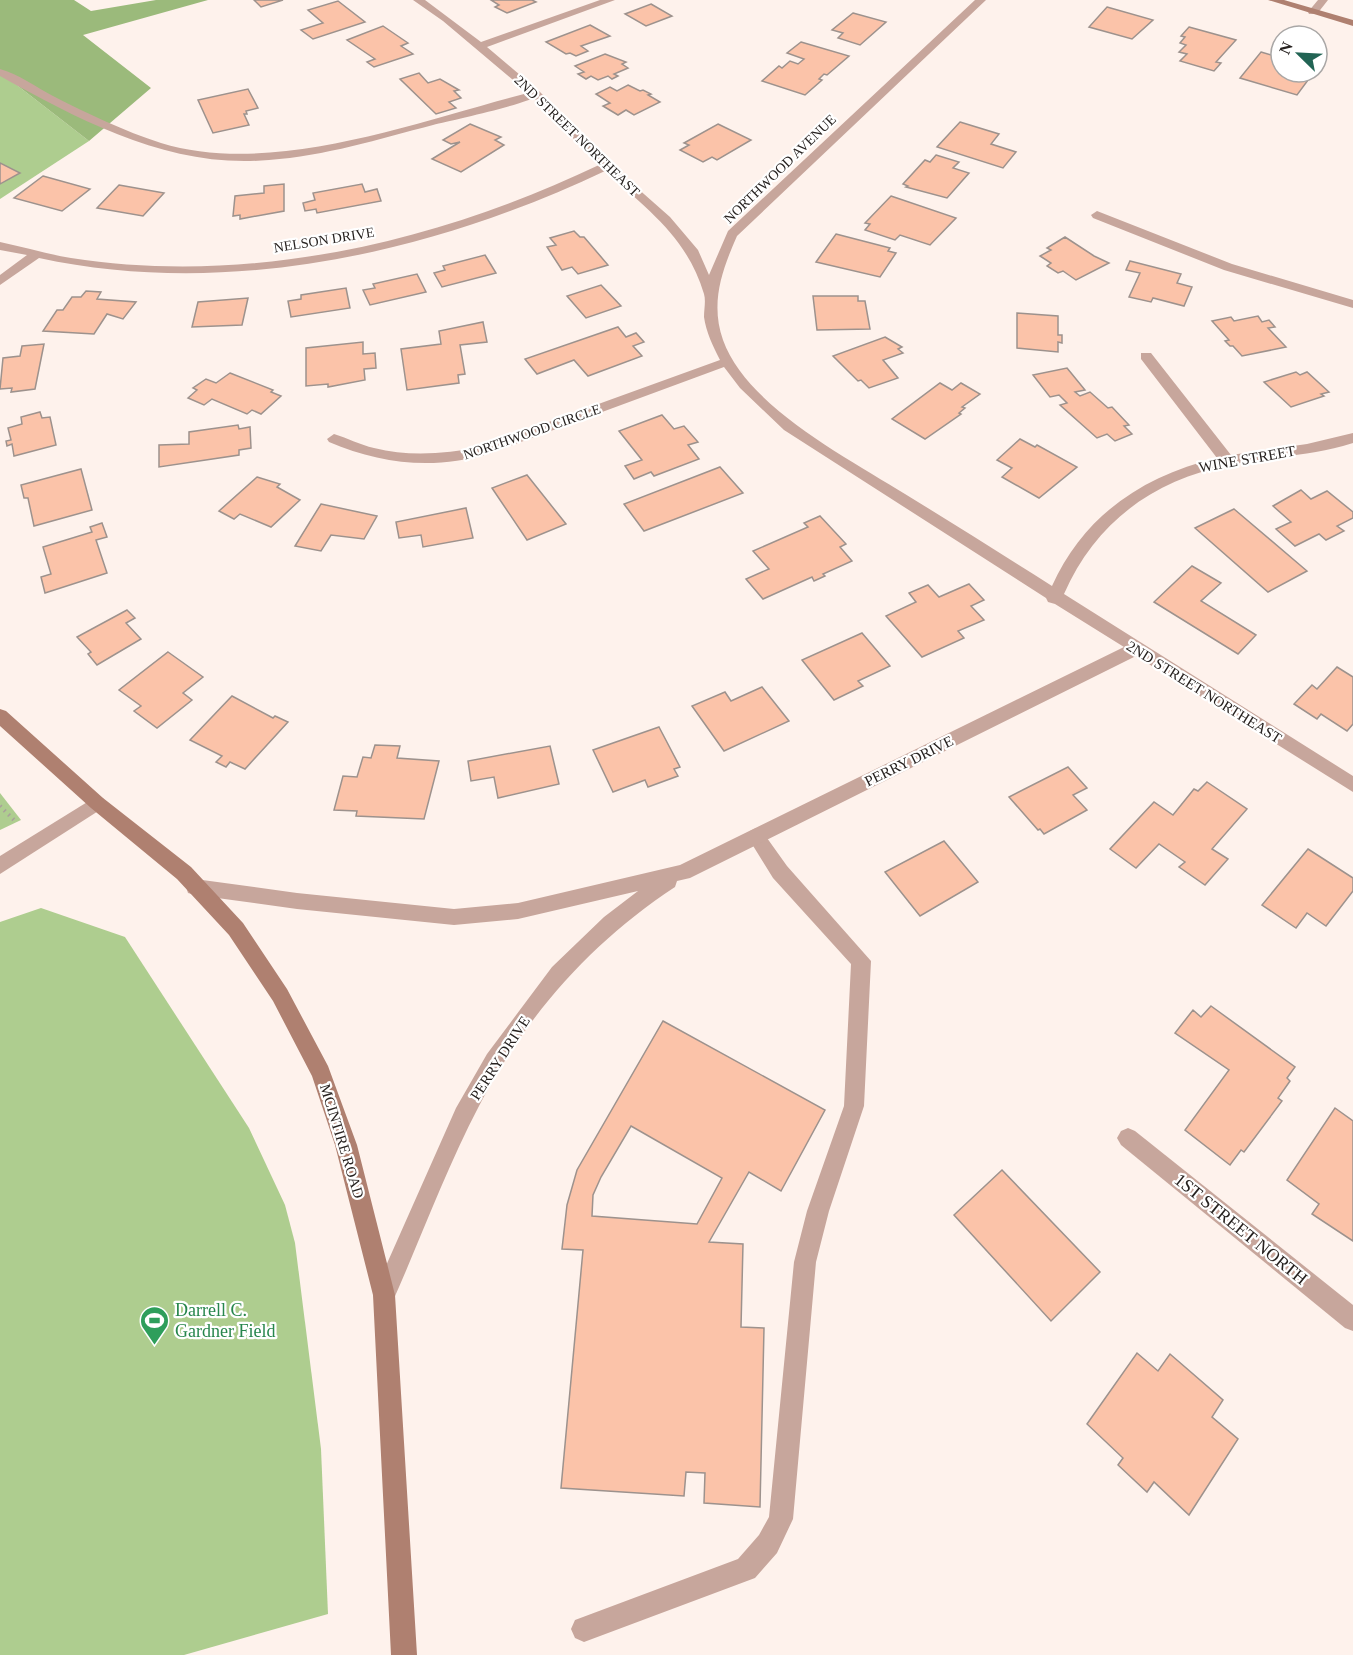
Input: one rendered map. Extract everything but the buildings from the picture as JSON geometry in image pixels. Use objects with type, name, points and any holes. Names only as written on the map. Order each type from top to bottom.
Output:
[{"type":"main road","points":[[1273,0],[1353,23]]},
{"type":"main road","name":"MCINTIRE ROAD","points":[[0,716],[97,803],[184,873],[236,929],[274,986],[321,1073],[346,1145],[384,1295],[404,1655]]},
{"type":"street","name":"2ND STREET NORTHEAST","points":[[418,0],[481,46],[536,94],[606,166],[666,220],[692,250],[710,294]]},
{"type":"street","points":[[481,46],[610,0]]},
{"type":"street","name":"NORTHWOOD AVENUE","points":[[981,0],[732,234],[718,263],[710,294],[712,333],[726,362],[756,399],[789,428],[1054,598]]},
{"type":"street","points":[[1313,12],[1323,0]]},
{"type":"street","points":[[0,72],[133,138],[186,152],[225,158],[300,153],[341,145],[536,94]]},
{"type":"street","name":"NELSON DRIVE","points":[[0,246],[34,256],[102,265],[179,269],[284,262],[348,253],[472,222],[557,190],[606,166]]},
{"type":"street","points":[[1097,215],[1228,267],[1353,304]]},
{"type":"street","points":[[0,281],[34,256]]},
{"type":"street","points":[[1146,356],[1227,460]]},
{"type":"street","name":"NORTHWOOD CIRCLE","points":[[334,439],[361,452],[393,459],[455,458],[483,452],[726,362]]},
{"type":"street","name":"WINE STREET","points":[[1054,598],[1065,570],[1088,535],[1119,506],[1148,488],[1189,470],[1227,460],[1335,444],[1353,438]]},
{"type":"street","name":"2ND STREET NORTHEAST","points":[[1054,598],[1353,785]]},
{"type":"street","name":"PERRY DRIVE","points":[[384,1295],[475,1091],[510,1038],[560,973],[636,900],[683,872],[1135,649]]},
{"type":"street","points":[[0,866],[97,803]]},
{"type":"street","points":[[584,1629],[746,1569],[768,1544],[781,1519],[805,1262],[818,1211],[854,1106],[861,961],[780,872],[756,836]]},
{"type":"street","name":"PERRY DRIVE","points":[[195,886],[297,902],[454,917],[518,911],[683,872]]},
{"type":"street","name":"1ST STREET NORTH","points":[[1128,1138],[1353,1320]]},
{"type":"green space","points":[[0,0],[74,0],[91,11],[156,0],[208,0],[83,35],[151,88],[89,141],[0,72]]},
{"type":"green space","points":[[0,72],[89,141],[0,199]]},
{"type":"green space","points":[[0,793],[21,820],[0,830]]},
{"type":"green space","name":"Darrell C. Gardner Field","points":[[41,908],[125,937],[249,1128],[285,1205],[295,1243],[321,1449],[328,1614],[184,1655],[0,1655],[0,922]]},
{"type":"place","name":"Darrell C. Gardner Field","points":[[154,1346]]}]
